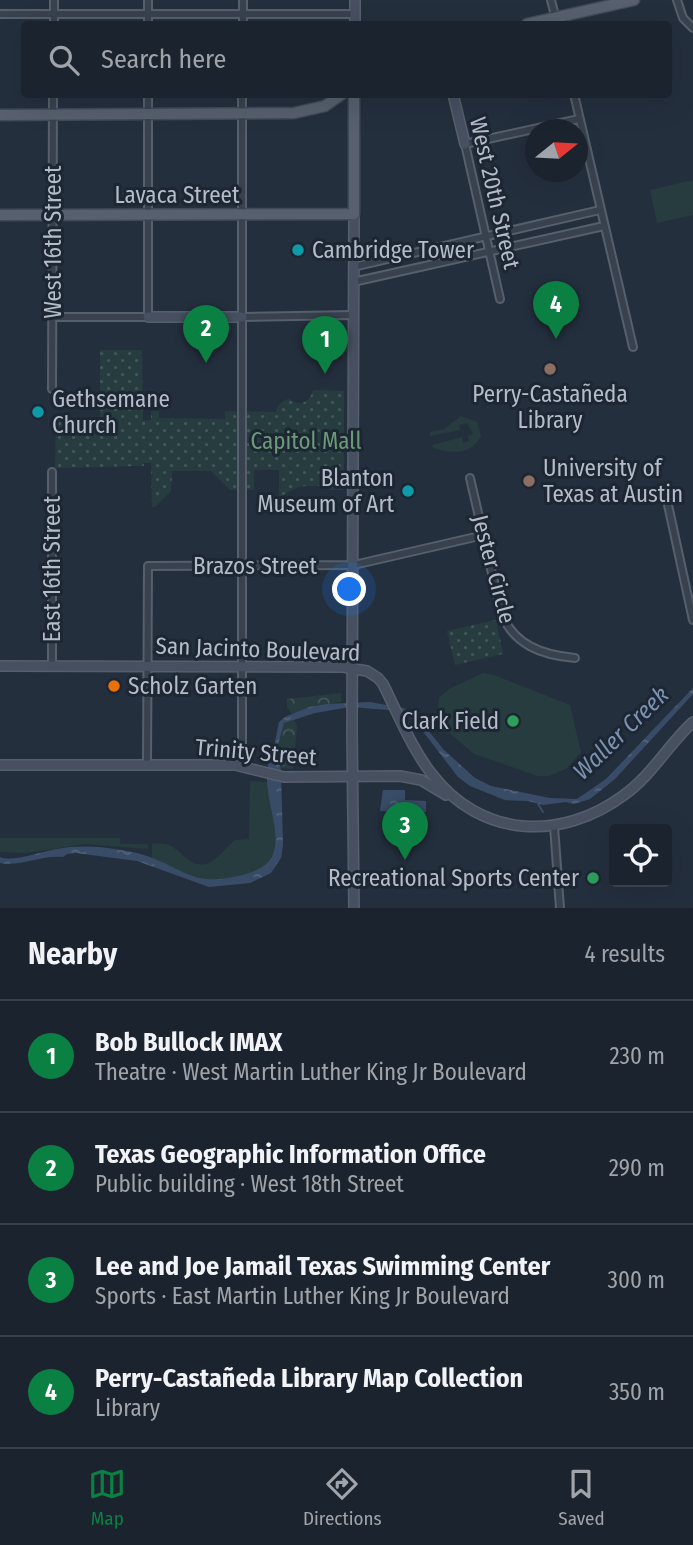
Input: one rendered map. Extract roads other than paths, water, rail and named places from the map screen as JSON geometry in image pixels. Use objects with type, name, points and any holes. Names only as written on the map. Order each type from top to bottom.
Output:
[{"type":"main road","points":[[355,0],[355,21]]},
{"type":"main road","points":[[556,21],[634,0]]},
{"type":"main road","points":[[0,115],[243,114],[308,111],[337,98]]},
{"type":"main road","points":[[354,98],[354,908]]},
{"type":"main road","name":"West 20th Street","points":[[454,98],[465,144]]},
{"type":"main road","name":"Lavaca Street","points":[[0,215],[354,214]]},
{"type":"main road","points":[[148,317],[242,317]]},
{"type":"main road","name":"San Jacinto Boulevard","points":[[0,666],[242,665],[353,668],[367,671],[379,678],[422,761],[432,774],[459,803],[487,818],[510,825],[554,826],[591,816],[626,794],[650,772],[693,722]]},
{"type":"main road","points":[[400,776],[417,770],[419,761],[415,748]]},
{"type":"main road","name":"Trinity Street","points":[[0,765],[242,766],[284,777],[400,776],[421,780],[459,803]]},
{"type":"street","points":[[54,0],[54,21]]},
{"type":"street","points":[[148,0],[148,21]]},
{"type":"street","points":[[243,0],[243,21]]},
{"type":"street","points":[[551,0],[556,21]]},
{"type":"street","points":[[677,0],[681,16],[693,28]]},
{"type":"street","points":[[0,14],[355,14]]},
{"type":"street","name":"West 16th Street","points":[[52,389],[53,98]]},
{"type":"street","points":[[53,317],[148,317],[148,98]]},
{"type":"street","points":[[242,766],[243,98]]},
{"type":"street","points":[[575,98],[632,347]]},
{"type":"street","points":[[465,144],[579,118]]},
{"type":"street","name":"West 20th Street","points":[[465,144],[500,299]]},
{"type":"street","points":[[353,267],[600,209]]},
{"type":"street","points":[[353,282],[604,226]]},
{"type":"street","points":[[427,250],[430,264]]},
{"type":"street","points":[[410,253],[413,268]]},
{"type":"street","points":[[242,317],[353,315]]},
{"type":"street","name":"East 16th Street","points":[[52,472],[52,666]]},
{"type":"street","name":"Jester Circle","points":[[470,478],[501,612],[509,630],[522,642],[536,649],[575,658]]},
{"type":"street","points":[[668,505],[693,620]]},
{"type":"street","name":"Brazos Street","points":[[148,665],[148,566],[354,565],[484,535]]},
{"type":"street","points":[[147,764],[148,665]]},
{"type":"street","points":[[554,826],[560,908]]},
{"type":"water","points":[[693,688],[693,694],[615,779],[590,799],[574,804],[566,802],[543,805],[505,800],[470,786],[458,777],[418,725],[402,711],[350,707],[315,713],[284,723],[277,748],[281,771],[281,858],[271,873],[250,883],[209,887],[137,861],[76,853],[63,857],[0,863],[0,857],[12,859],[62,848],[88,846],[142,854],[202,878],[226,878],[256,870],[268,862],[275,847],[267,781],[268,764],[271,762],[279,722],[309,707],[327,704],[370,702],[403,708],[413,712],[444,750],[475,778],[491,786],[550,798],[577,799],[606,779]]},
{"type":"water","points":[[383,790],[405,790],[405,800],[426,801],[426,812],[380,811]]},
{"type":"waterway","points":[[538,804],[543,812]]},
{"type":"place","name":"Cambridge Tower","points":[[298,250]]},
{"type":"place","name":"Perry-Castañeda Library Map Collection","points":[[556,339]]},
{"type":"place","name":"Texas Geographic Information Office","points":[[206,363]]},
{"type":"place","name":"Perry-Castañeda Library","points":[[550,369]]},
{"type":"place","name":"Bob Bullock IMAX","points":[[325,374]]},
{"type":"place","name":"Gethsemane Church","points":[[38,412]]},
{"type":"place","name":"University of Texas at Austin","points":[[529,481]]},
{"type":"place","name":"Blanton Museum of Art","points":[[408,491]]},
{"type":"place","name":"Scholz Garten","points":[[114,686]]},
{"type":"place","name":"Clark Field","points":[[513,721]]},
{"type":"place","name":"Lee and Joe Jamail Texas Swimming Center","points":[[405,860]]},
{"type":"place","name":"Recreational Sports Center","points":[[593,878]]},
{"type":"park label","name":"Capitol Mall","points":[[306,441]]},
{"type":"water label","name":"Waller Creek","points":[[621,733]]}]
